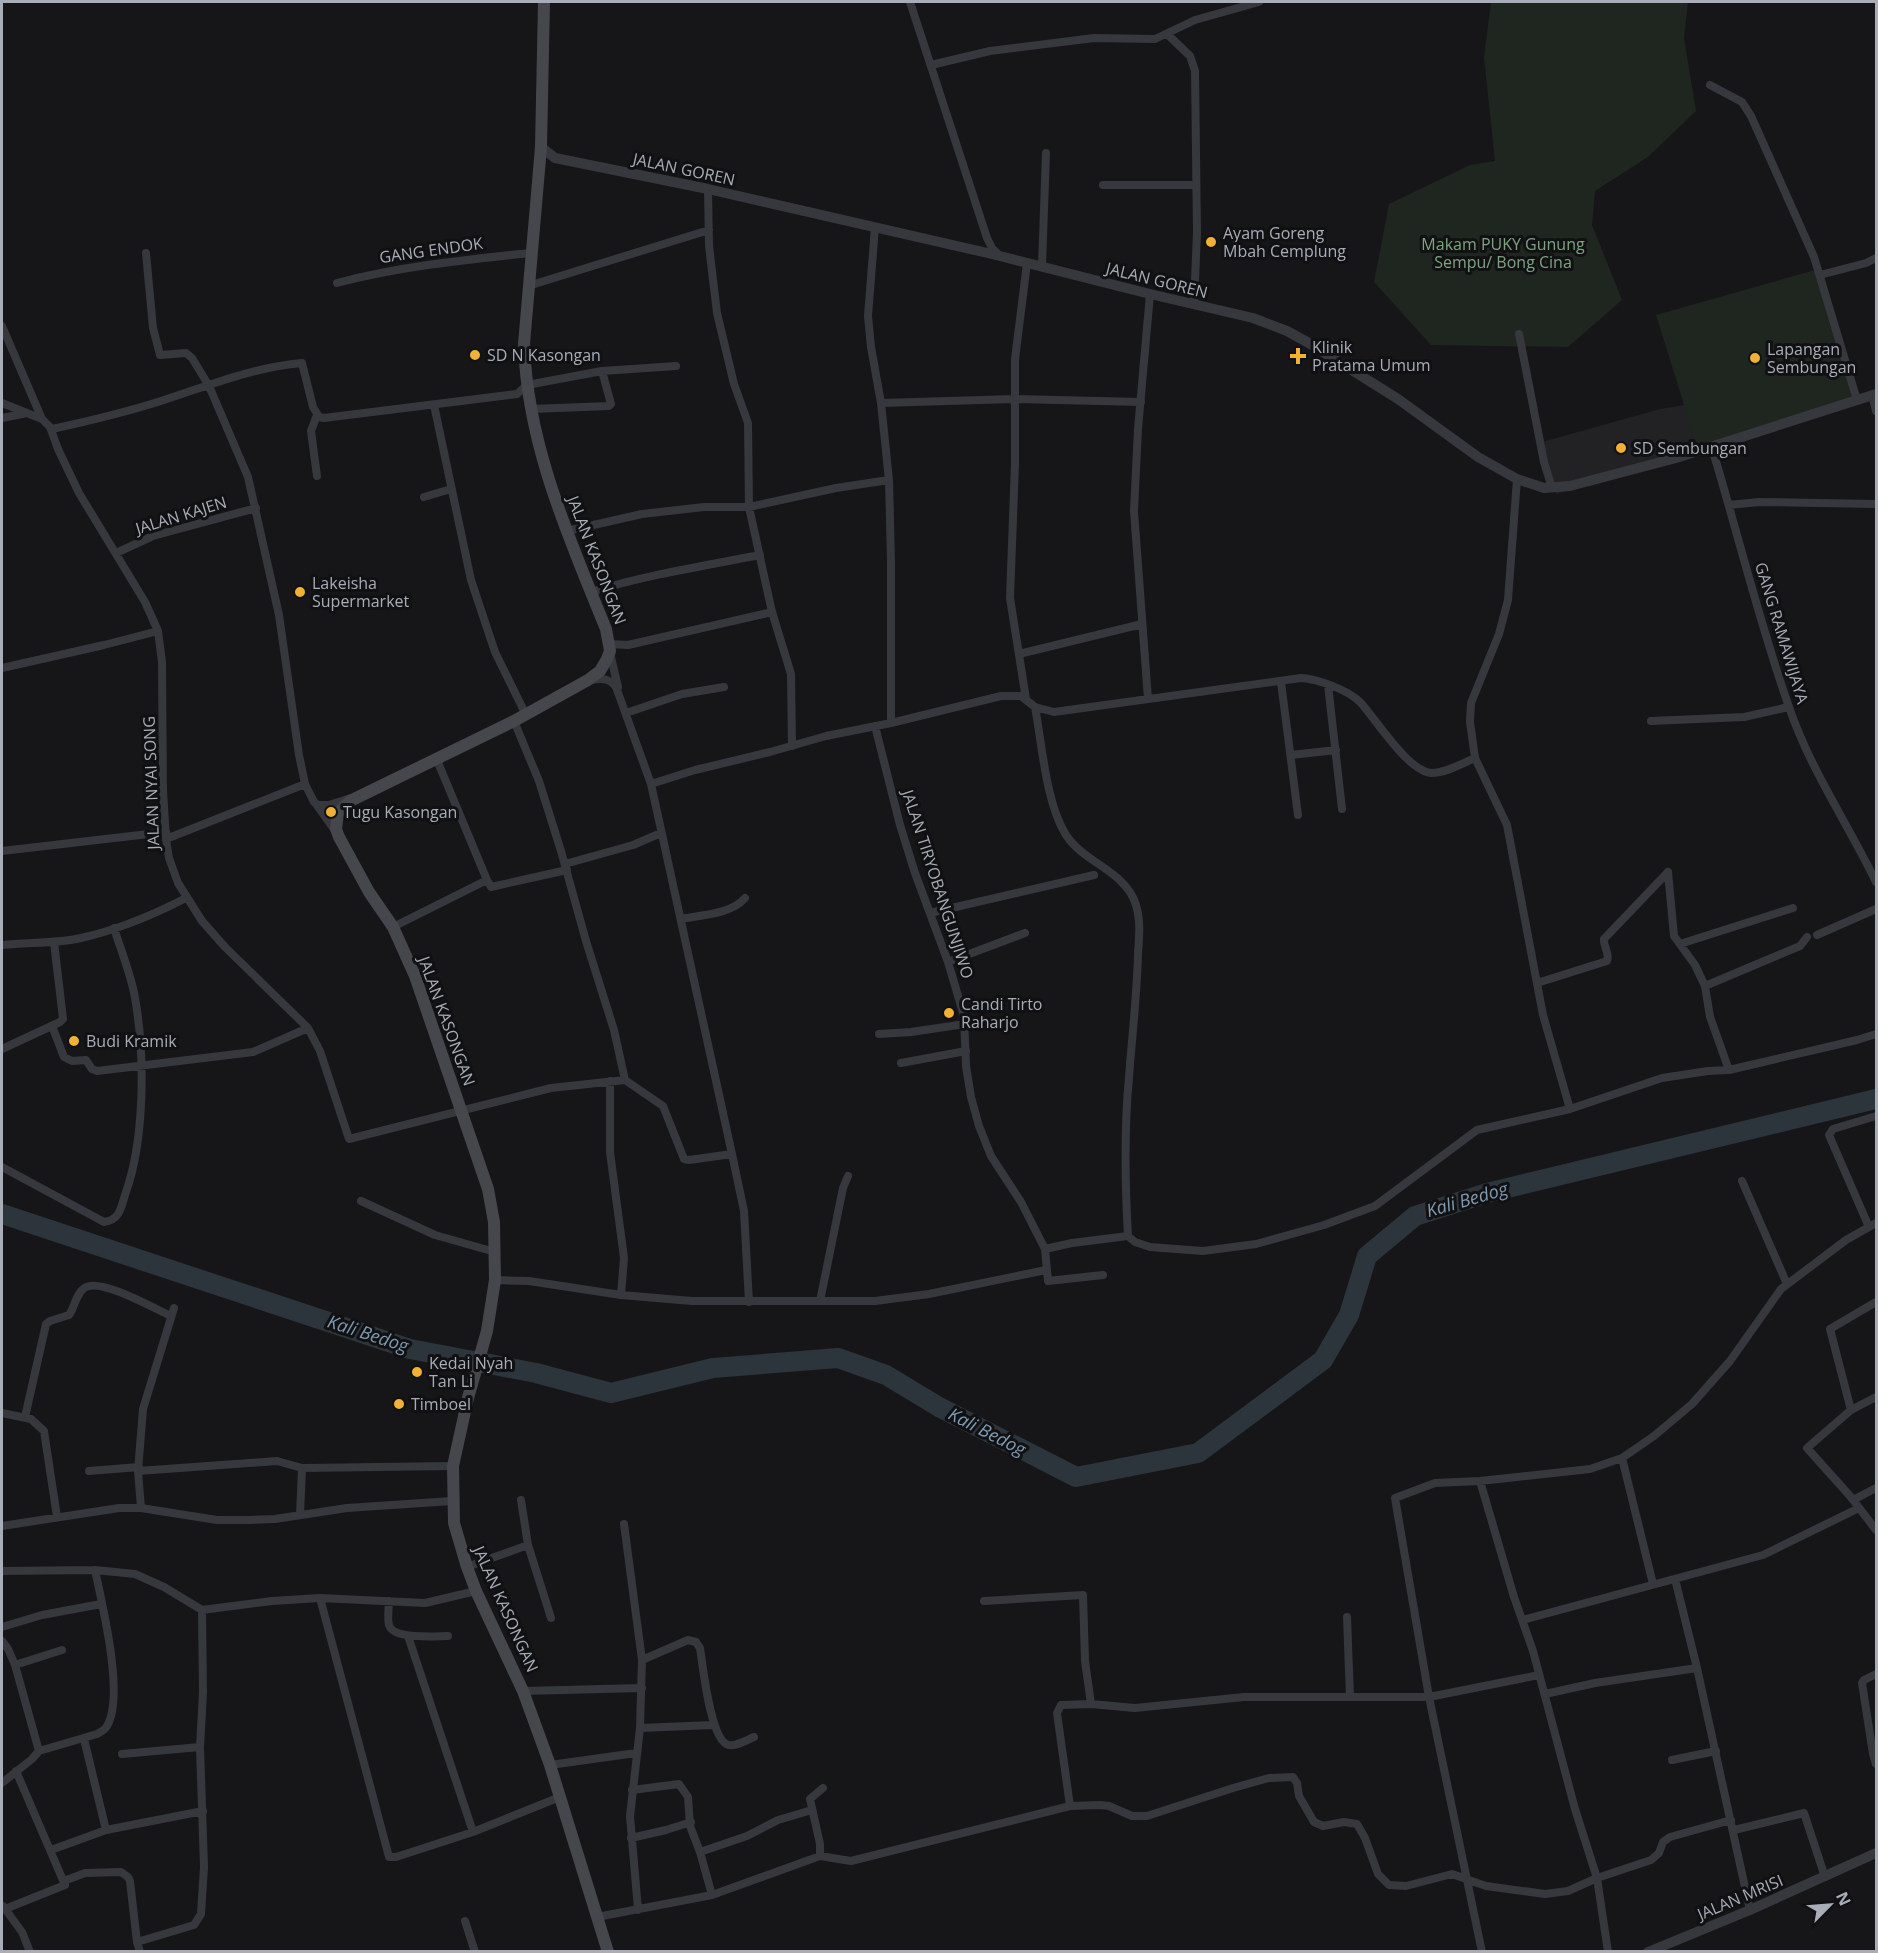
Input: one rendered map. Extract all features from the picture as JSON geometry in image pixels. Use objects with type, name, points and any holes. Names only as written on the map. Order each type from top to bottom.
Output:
[{"type":"main road","name":"JALAN KASONGAN","points":[[544,2],[540,165],[530,253],[524,344],[527,386],[546,467],[567,531],[606,629],[610,647],[604,665],[588,681],[514,722],[350,801],[338,813],[336,829],[369,892],[393,927],[424,998],[488,1189],[495,1252],[495,1281],[487,1331],[468,1398],[453,1466],[454,1523],[466,1567],[523,1691],[550,1766],[608,1952]]},
{"type":"street","points":[[910,2],[987,238],[999,255]]},
{"type":"street","points":[[931,65],[990,51],[1105,38],[1155,39],[1195,20],[1259,2]]},
{"type":"street","points":[[1167,34],[1190,56],[1195,71],[1194,304]]},
{"type":"street","points":[[1710,85],[1742,102],[1751,116],[1820,276],[1857,400]]},
{"type":"street","name":"JALAN GOREN","points":[[541,147],[555,158],[708,189],[999,255],[1253,318],[1287,331],[1398,399],[1462,446],[1517,479],[1552,488],[1570,486],[1712,448],[1874,394]]},
{"type":"street","points":[[1042,266],[1046,153]]},
{"type":"street","points":[[540,165],[555,158]]},
{"type":"street","points":[[1103,185],[1196,185]]},
{"type":"street","points":[[708,189],[709,230],[717,314],[734,384],[748,423],[749,507],[772,612],[789,667],[792,684],[792,746]]},
{"type":"street","points":[[875,227],[868,316],[881,403],[889,480],[891,723]]},
{"type":"street","points":[[528,286],[709,230]]},
{"type":"street","points":[[973,250],[983,246],[987,238]]},
{"type":"street","points":[[146,253],[153,328],[160,356],[189,354],[209,386],[242,460],[256,508],[279,615],[305,784],[314,802],[339,837]]},
{"type":"street","name":"GANG ENDOK","points":[[337,283],[420,265],[530,253]]},
{"type":"street","points":[[1820,276],[1876,258]]},
{"type":"street","points":[[1026,699],[1010,598],[1015,464],[1015,359],[1027,263]]},
{"type":"street","points":[[1148,699],[1134,511],[1150,294]]},
{"type":"street","points":[[2,326],[42,419],[52,429],[131,411],[260,369],[302,363],[313,407],[317,415],[324,418],[518,394],[527,386],[602,371],[676,366]]},
{"type":"street","points":[[1519,334],[1544,462],[1552,488]]},
{"type":"street","points":[[531,409],[609,406],[611,404],[602,371]]},
{"type":"street","points":[[1874,394],[1876,411]]},
{"type":"street","points":[[881,403],[1015,399],[1142,402]]},
{"type":"street","points":[[2,403],[42,419]]},
{"type":"street","points":[[434,405],[471,580],[495,652],[526,715]]},
{"type":"street","points":[[2,418],[28,413]]},
{"type":"street","points":[[317,415],[311,431],[317,476]]},
{"type":"street","name":"JALAN NYAI SONG","points":[[52,429],[58,449],[79,493],[145,602],[158,631],[162,662],[166,836],[174,873],[186,898],[225,947],[308,1028],[320,1051],[349,1139],[461,1111]]},
{"type":"street","name":"GANG RAMAWIJAYA","points":[[1712,448],[1765,639],[1789,707],[1821,780],[1847,824],[1876,882]]},
{"type":"street","points":[[1517,479],[1508,600],[1499,634],[1471,703],[1470,722],[1475,758],[1507,825],[1546,1025],[1570,1109]]},
{"type":"street","points":[[567,531],[642,514],[704,507],[749,507],[836,488],[889,480]]},
{"type":"street","points":[[424,497],[451,489]]},
{"type":"street","points":[[1729,505],[1759,502],[1876,504]]},
{"type":"street","name":"JALAN KAJEN","points":[[116,553],[153,537],[256,508]]},
{"type":"street","points":[[591,592],[627,581],[760,555]]},
{"type":"street","points":[[749,1302],[744,1211],[732,1154],[651,784],[620,696],[610,647],[628,645],[772,612]]},
{"type":"street","points":[[1019,654],[1142,624]]},
{"type":"street","points":[[2,668],[158,631]]},
{"type":"street","points":[[588,681],[600,678],[612,682],[620,696]]},
{"type":"street","points":[[651,784],[695,770],[826,736],[891,723],[1001,696],[1014,695],[1026,699],[1035,707],[1054,712],[1295,678],[1317,679],[1351,695],[1360,702],[1393,744],[1417,768],[1433,773],[1475,758]]},
{"type":"street","points":[[1281,681],[1298,815]]},
{"type":"street","points":[[1328,685],[1342,808]]},
{"type":"street","points":[[626,713],[682,694],[724,687]]},
{"type":"street","points":[[1035,707],[1048,779],[1067,837],[1118,878],[1128,889],[1139,919],[1137,988],[1128,1080],[1125,1195],[1128,1236],[1135,1242],[1150,1247],[1203,1251],[1256,1244],[1324,1225],[1375,1206],[1478,1130],[1570,1109],[1662,1078],[1729,1070],[1876,1034]]},
{"type":"street","points":[[1651,722],[1744,717],[1789,707]]},
{"type":"street","points":[[514,722],[539,782],[566,867],[614,1030],[625,1080]]},
{"type":"street","name":"JALAN TIRYOBANGUNJIWO","points":[[876,726],[900,825],[948,962],[964,1016],[971,1097],[991,1156],[1021,1202],[1044,1249]]},
{"type":"street","points":[[1291,755],[1336,750]]},
{"type":"street","points":[[437,760],[491,887],[566,867],[661,833]]},
{"type":"street","points":[[2,851],[166,836],[305,784]]},
{"type":"street","points":[[314,802],[322,806],[363,794]]},
{"type":"street","points":[[1538,983],[1607,961],[1608,955],[1604,939],[1668,872],[1674,936],[1695,965],[1706,986],[1710,1017],[1729,1070]]},
{"type":"street","points":[[930,913],[1094,875]]},
{"type":"street","points":[[393,927],[487,880]]},
{"type":"street","points":[[2,945],[81,938],[143,918],[186,898]]},
{"type":"street","points":[[681,919],[739,905],[745,898]]},
{"type":"street","points":[[1680,944],[1793,908]]},
{"type":"street","points":[[1817,935],[1876,909]]},
{"type":"street","points":[[2,1167],[104,1222],[117,1217],[133,1174],[142,1065],[135,998],[114,928]]},
{"type":"street","points":[[948,962],[1025,933]]},
{"type":"street","points":[[1706,986],[1800,946],[1807,937]]},
{"type":"street","points":[[2,1049],[62,1021],[64,1014],[54,942]]},
{"type":"street","points":[[879,1034],[965,1024]]},
{"type":"street","points":[[52,1026],[62,1055],[69,1061],[86,1060],[92,1069],[97,1071],[253,1052],[308,1028]]},
{"type":"street","points":[[901,1063],[966,1051]]},
{"type":"street","points":[[461,1111],[551,1088],[625,1080],[663,1106],[684,1159],[732,1154]]},
{"type":"street","points":[[610,1081],[610,1152],[624,1258],[621,1294]]},
{"type":"street","points":[[1482,1952],[1429,1697],[1395,1498],[1435,1484],[1590,1469],[1622,1458],[1654,1436],[1692,1404],[1730,1361],[1781,1289],[1846,1240],[1873,1225],[1829,1135],[1833,1129],[1876,1116]]},
{"type":"street","points":[[820,1301],[843,1188],[848,1176]]},
{"type":"street","points":[[1742,1181],[1787,1284]]},
{"type":"street","points":[[361,1201],[435,1235],[495,1252]]},
{"type":"street","points":[[1103,1275],[1048,1281],[1044,1249],[1128,1236]]},
{"type":"street","points":[[495,1281],[529,1281],[692,1301],[875,1301],[929,1294],[1046,1270]]},
{"type":"street","points":[[25,1418],[46,1324],[69,1315],[80,1292],[87,1287],[104,1286],[173,1312],[143,1408],[139,1469],[141,1508]]},
{"type":"street","points":[[1851,1410],[1830,1329],[1876,1302]]},
{"type":"street","points":[[1876,1397],[1851,1410],[1807,1448],[1876,1530]]},
{"type":"street","points":[[2,1413],[25,1418],[39,1425],[46,1437],[57,1517]]},
{"type":"street","points":[[1622,1458],[1653,1584]]},
{"type":"street","points":[[89,1471],[277,1461],[302,1468],[453,1466]]},
{"type":"street","points":[[300,1515],[302,1468]]},
{"type":"street","points":[[1480,1481],[1545,1694],[1575,1809],[1597,1878],[1608,1952]]},
{"type":"street","points":[[1853,1500],[1876,1488]]},
{"type":"street","points":[[521,1500],[528,1545],[551,1618]]},
{"type":"street","points":[[2,1526],[119,1508],[141,1508],[217,1520],[275,1519],[347,1508],[452,1501]]},
{"type":"street","points":[[1523,1620],[1763,1555],[1859,1508]]},
{"type":"street","points":[[624,1524],[642,1660],[640,1728],[632,1790],[631,1838],[638,1910]]},
{"type":"street","points":[[466,1567],[528,1545]]},
{"type":"street","points":[[2,1571],[95,1570],[135,1574],[150,1579],[202,1610],[272,1601],[321,1598],[425,1603],[476,1591]]},
{"type":"street","points":[[2,1783],[39,1751],[104,1730],[111,1718],[113,1679],[95,1570]]},
{"type":"street","points":[[1675,1579],[1734,1830],[1750,1910]]},
{"type":"street","points":[[984,1601],[1083,1595],[1085,1661],[1091,1704]]},
{"type":"street","points":[[321,1598],[389,1857],[396,1857],[473,1832],[560,1797]]},
{"type":"street","points":[[389,1601],[389,1628],[408,1636],[448,1636]]},
{"type":"street","points":[[2,1627],[42,1615],[102,1604]]},
{"type":"street","points":[[137,1942],[189,1927],[200,1919],[204,1867],[200,1747],[203,1692],[202,1610]]},
{"type":"street","points":[[1347,1617],[1350,1697]]},
{"type":"street","points":[[408,1636],[473,1832]]},
{"type":"street","points":[[642,1660],[688,1640],[697,1643],[700,1648],[713,1725],[720,1738],[728,1745],[733,1745],[754,1737]]},
{"type":"street","points":[[2,1641],[15,1665],[39,1751]]},
{"type":"street","points":[[15,1665],[62,1650]]},
{"type":"street","points":[[1545,1694],[1595,1683],[1697,1668]]},
{"type":"street","points":[[1876,1674],[1862,1683],[1876,1764]]},
{"type":"street","points":[[1070,1806],[1058,1709],[1065,1704],[1135,1708],[1244,1697],[1429,1697],[1539,1675]]},
{"type":"street","points":[[523,1691],[642,1688]]},
{"type":"street","points":[[640,1728],[713,1725]]},
{"type":"street","points":[[84,1738],[106,1830]]},
{"type":"street","points":[[122,1754],[200,1747]]},
{"type":"street","points":[[1672,1760],[1716,1751]]},
{"type":"street","points":[[550,1766],[636,1753]]},
{"type":"street","points":[[16,1771],[65,1885],[3,1907],[22,1932],[30,1952]]},
{"type":"street","points":[[597,1917],[712,1895],[820,1856],[851,1861],[1070,1806],[1109,1806],[1132,1816],[1147,1816],[1269,1778],[1293,1777],[1297,1783],[1299,1796],[1314,1822],[1323,1826],[1344,1822],[1357,1824],[1365,1838],[1378,1874],[1386,1884],[1393,1886],[1406,1886],[1452,1874],[1486,1886],[1503,1889],[1551,1894],[1568,1891],[1597,1878],[1651,1860],[1670,1838],[1731,1820]]},
{"type":"street","points":[[632,1790],[679,1784],[688,1797],[690,1827],[700,1852],[712,1895]]},
{"type":"street","points":[[820,1856],[820,1844],[810,1799],[823,1788]]},
{"type":"street","points":[[700,1852],[747,1836],[778,1820],[812,1810]]},
{"type":"street","points":[[51,1850],[106,1830],[203,1811]]},
{"type":"street","points":[[1734,1830],[1804,1813],[1825,1877]]},
{"type":"street","points":[[631,1838],[691,1822]]},
{"type":"street","name":"JALAN MRISI","points":[[1648,1952],[1750,1910],[1876,1853]]},
{"type":"street","points":[[64,1881],[85,1873],[125,1874],[130,1881],[140,1952]]},
{"type":"street","points":[[465,1921],[475,1952]]},
{"type":"shaded area","name":"SD Sembungan","points":[[1685,405],[1700,454],[1556,494],[1542,442],[1660,409]]},
{"type":"green space","name":"Makam PUKY Gunung Sempu/ Bong Cina","points":[[1491,2],[1688,2],[1684,38],[1696,111],[1648,157],[1595,191],[1592,225],[1622,300],[1568,347],[1431,345],[1374,282],[1389,204],[1470,165],[1495,161],[1484,57]]},
{"type":"green space","name":"Lapangan Sembungan","points":[[1815,270],[1854,401],[1699,453],[1656,315]]},
{"type":"waterway","name":"Kali Bedog","points":[[2,1214],[410,1349],[536,1373],[611,1393],[713,1368],[838,1358],[886,1375],[939,1407],[1076,1477],[1198,1453],[1323,1360],[1349,1315],[1367,1256],[1415,1216],[1487,1193],[1876,1099]]},
{"type":"place","name":"Ayam Goreng Mbah Cemplung","points":[[1211,242]]},
{"type":"place","name":"SD N Kasongan","points":[[475,355]]},
{"type":"place","name":"Klinik Pratama Umum","points":[[1298,356]]},
{"type":"place","name":"Lapangan Sembungan","points":[[1755,358]]},
{"type":"place","name":"SD Sembungan","points":[[1621,448]]},
{"type":"place","name":"Lakeisha Supermarket","points":[[300,592]]},
{"type":"place","name":"Tugu Kasongan","points":[[331,812]]},
{"type":"place","name":"Candi Tirto Raharjo","points":[[949,1013]]},
{"type":"place","name":"Budi Kramik","points":[[74,1041]]},
{"type":"place","name":"Kedai Nyah Tan Li","points":[[417,1372]]},
{"type":"place","name":"Timboel","points":[[399,1404]]}]
